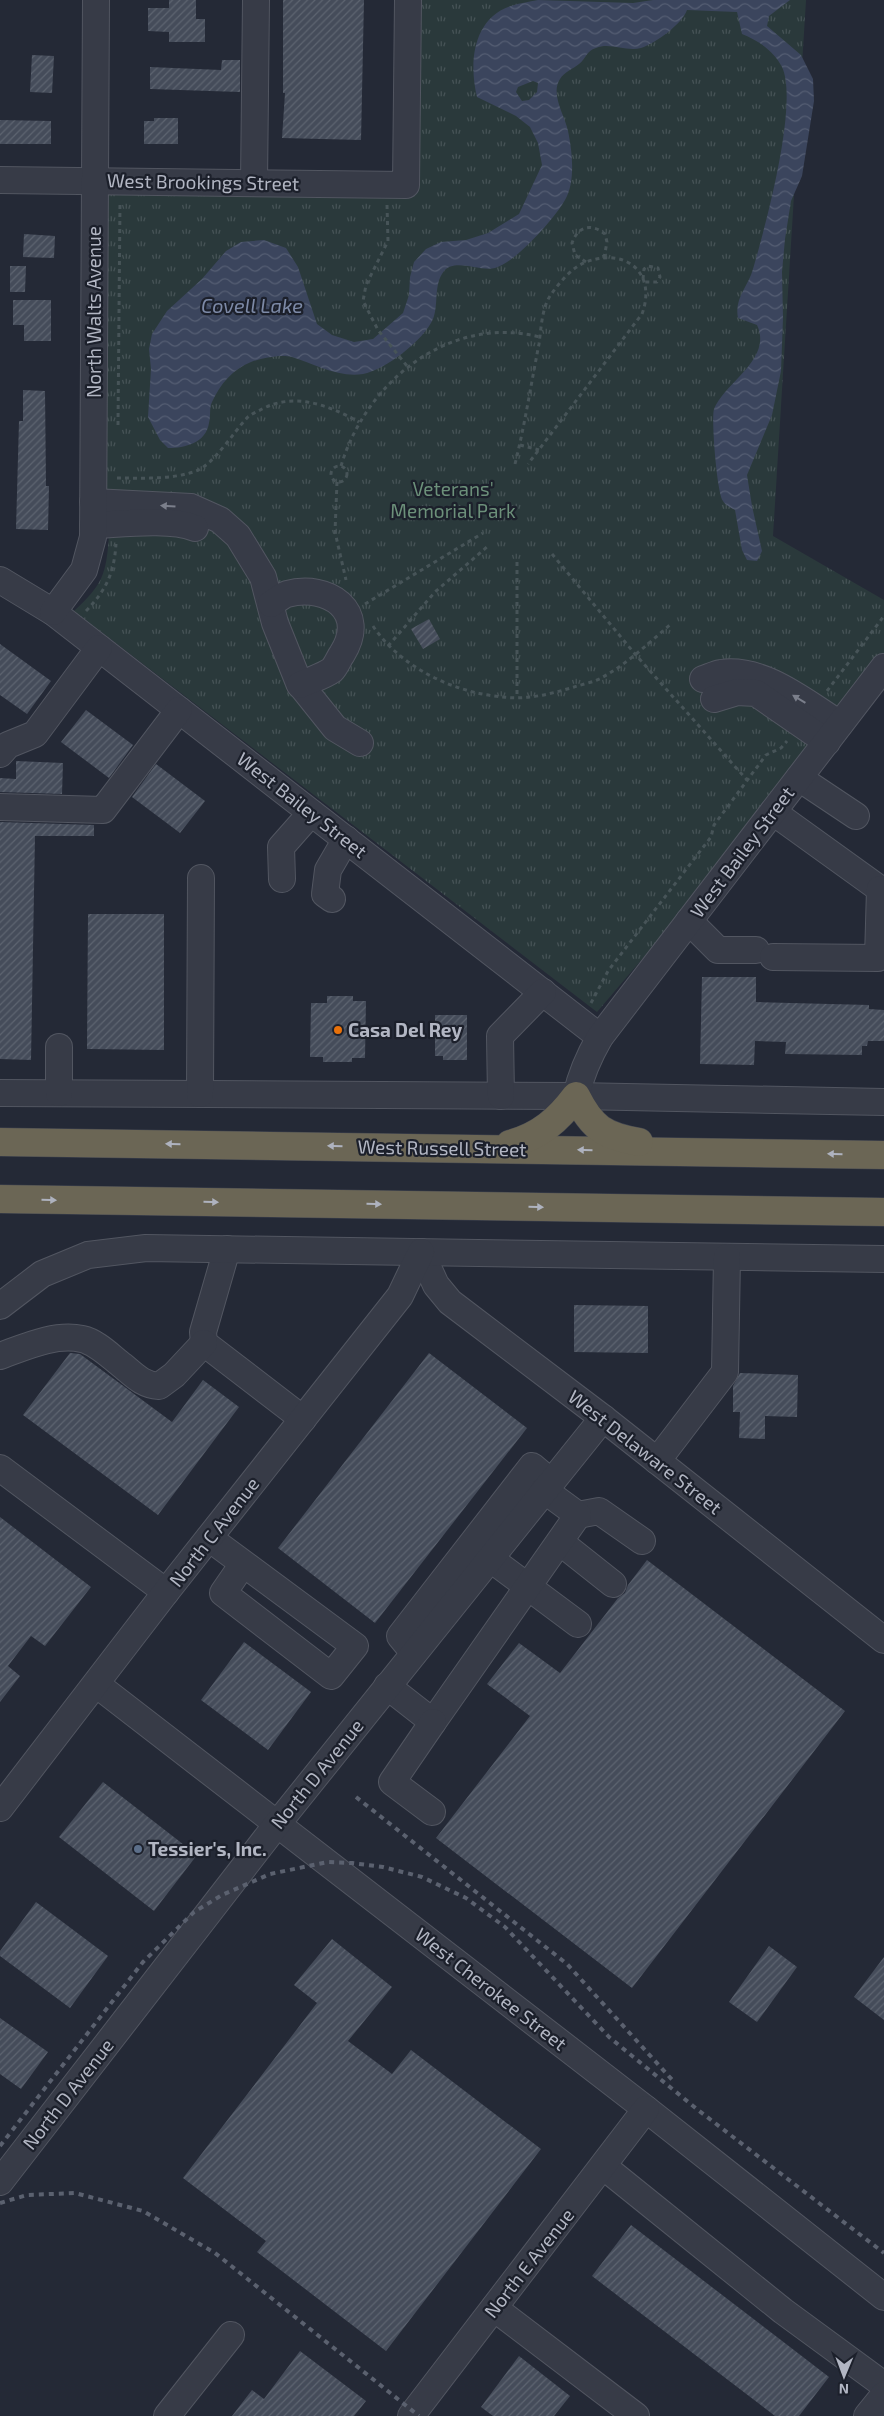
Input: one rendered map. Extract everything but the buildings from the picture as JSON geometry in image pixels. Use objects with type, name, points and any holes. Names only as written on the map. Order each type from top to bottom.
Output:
[{"type":"highway","points":[[476,1148],[512,1143],[544,1131],[561,1117],[576,1096],[585,1114],[595,1127],[608,1134],[643,1143],[721,1152]]},
{"type":"highway","name":"West Russell Street","points":[[0,1142],[884,1154]]},
{"type":"highway","points":[[0,1199],[884,1212]]},
{"type":"street","name":"North Walts Avenue","points":[[53,612],[84,570],[91,550],[93,514],[96,0]]},
{"type":"street","points":[[254,183],[256,0]]},
{"type":"street","points":[[396,185],[408,0]]},
{"type":"street","name":"West Brookings Street","points":[[0,180],[396,185]]},
{"type":"street","points":[[93,514],[191,508],[220,520],[238,536],[263,577],[276,623],[300,685],[335,728],[360,743]]},
{"type":"street","name":"West Bailey Street","points":[[1,584],[53,612],[600,1037]]},
{"type":"street","points":[[270,604],[285,595],[301,592],[321,594],[338,600],[348,614],[351,623],[351,637],[332,670],[300,685]]},
{"type":"street","points":[[0,754],[8,745],[35,734],[99,648]]},
{"type":"street","points":[[709,689],[722,673],[751,674],[779,686],[807,716],[833,733]]},
{"type":"street","name":"West Bailey Street","points":[[576,1096],[580,1079],[600,1037],[833,733],[882,673]]},
{"type":"street","points":[[0,807],[103,810],[179,710]]},
{"type":"street","points":[[799,778],[856,816]]},
{"type":"street","points":[[282,879],[281,847],[311,812]]},
{"type":"street","points":[[689,921],[718,950],[765,954],[878,958],[882,890],[773,812]]},
{"type":"street","points":[[332,900],[325,894],[328,870],[346,839]]},
{"type":"street","points":[[200,1094],[201,878]]},
{"type":"street","points":[[501,1096],[500,1036],[543,992]]},
{"type":"street","points":[[59,1047],[59,1093]]},
{"type":"street","points":[[0,1093],[576,1096],[884,1102]]},
{"type":"street","points":[[0,1306],[42,1274],[88,1256],[146,1248],[884,1259]]},
{"type":"street","points":[[227,1249],[202,1332],[204,1343],[303,1418]]},
{"type":"street","name":"West Delaware Street","points":[[421,1252],[436,1285],[450,1302],[602,1418],[884,1640]]},
{"type":"street","name":"North C Avenue","points":[[0,1808],[166,1592],[400,1296],[421,1252]]},
{"type":"street","points":[[657,1461],[725,1372],[727,1257]]},
{"type":"street","points":[[0,1356],[39,1342],[62,1338],[83,1339],[96,1345],[147,1385],[159,1386],[174,1375],[204,1343]]},
{"type":"street","points":[[578,1515],[548,1486],[602,1418]]},
{"type":"street","name":"North D Avenue","points":[[0,2182],[278,1823],[414,1653],[481,1552],[532,1466],[548,1486]]},
{"type":"street","points":[[0,1468],[166,1592]]},
{"type":"street","points":[[432,1812],[392,1782],[578,1515],[599,1511],[642,1541]]},
{"type":"street","points":[[209,1538],[355,1646],[331,1676],[222,1593],[244,1564]]},
{"type":"street","points":[[560,1542],[614,1584]]},
{"type":"street","points":[[481,1552],[578,1624]]},
{"type":"street","name":"West Cherokee Street","points":[[96,1684],[278,1823],[884,2297]]},
{"type":"street","points":[[388,1686],[433,1722]]},
{"type":"street","name":"North E Avenue","points":[[410,2416],[646,2110]]},
{"type":"street","points":[[603,2166],[783,2311],[884,2385]]},
{"type":"street","points":[[494,2308],[636,2416]]},
{"type":"street","points":[[167,2416],[231,2335]]},
{"type":"street","points":[[867,2416],[884,2394]]},
{"type":"path","points":[[396,185],[388,241],[366,285],[363,296],[366,309],[378,330],[406,366]]},
{"type":"path","points":[[586,262],[576,255],[572,243],[578,231],[585,227],[593,228],[604,234],[607,242],[604,258]]},
{"type":"path","points":[[515,464],[549,298],[568,275],[586,262],[604,258],[618,258],[627,261],[644,281],[657,282],[660,277],[658,268],[648,266],[644,270],[644,281],[648,292],[642,314],[528,464]]},
{"type":"path","points":[[341,466],[346,447],[359,422],[385,387],[406,366],[430,352],[474,336],[509,332],[540,337]]},
{"type":"path","points":[[117,478],[162,478],[198,470],[227,444],[248,417],[277,402],[307,402],[322,405],[359,422]]},
{"type":"path","points":[[520,445],[539,450]]},
{"type":"path","points":[[335,466],[341,466],[345,468],[347,476],[342,482],[337,482],[332,479],[331,471],[335,466]]},
{"type":"path","points":[[337,482],[335,532],[347,583]]},
{"type":"path","points":[[360,607],[483,533]]},
{"type":"path","points":[[388,646],[435,592],[488,546]]},
{"type":"path","points":[[552,554],[635,654],[747,780]]},
{"type":"path","points":[[517,562],[518,697]]},
{"type":"path","points":[[579,1020],[591,1003],[608,971],[711,837],[714,825],[747,780],[766,755],[781,748],[884,616]]},
{"type":"path","points":[[372,624],[388,646],[416,666],[451,686],[503,697],[518,697],[546,695],[602,678],[635,654],[672,623]]},
{"type":"green space","name":"Veterans' Memorial Park","points":[[408,0],[806,0],[773,536],[884,600],[884,667],[827,742],[597,1012],[74,611],[97,586],[101,578],[106,560],[109,536],[94,181],[406,185]]},
{"type":"water","name":"Covell Lake","points":[[538,0],[633,3],[653,0],[790,0],[769,16],[767,26],[801,55],[813,79],[814,101],[802,176],[791,201],[785,239],[782,272],[781,371],[772,415],[747,475],[762,551],[757,561],[747,560],[742,550],[735,510],[725,504],[721,495],[715,456],[713,415],[720,399],[746,370],[759,349],[760,337],[757,325],[738,318],[737,311],[740,298],[753,269],[772,197],[783,136],[786,84],[782,67],[775,56],[760,43],[742,34],[737,12],[687,10],[674,27],[647,46],[630,49],[601,46],[590,51],[579,64],[564,74],[557,85],[557,98],[568,131],[572,166],[571,184],[565,200],[553,218],[534,239],[513,258],[503,264],[489,269],[461,265],[449,267],[444,271],[438,282],[433,319],[421,336],[403,353],[382,367],[363,374],[354,375],[327,370],[288,356],[272,357],[251,362],[233,373],[215,395],[211,404],[209,423],[204,435],[194,443],[181,447],[168,448],[160,440],[148,417],[151,369],[149,349],[152,334],[167,311],[202,279],[226,251],[241,242],[264,240],[286,248],[298,267],[317,324],[332,335],[354,342],[373,339],[403,313],[409,295],[410,277],[414,262],[426,249],[441,242],[466,240],[488,233],[519,214],[542,165],[538,143],[530,127],[516,116],[477,97],[473,71],[474,57],[476,44],[481,32],[488,21],[498,12],[521,3]],"holes":[[[533,81],[538,83],[537,92],[529,100],[522,101],[516,92],[518,87]]]},
{"type":"railway","points":[[356,1797],[567,1964],[675,2083]]},
{"type":"railway","points":[[0,2146],[143,1962],[194,1912],[222,1895],[270,1874],[328,1862],[352,1863],[383,1867],[422,1877],[466,1898],[505,1927],[609,2037],[698,2110],[884,2253]]},
{"type":"railway","points":[[0,2203],[27,2195],[75,2193],[143,2211],[215,2253],[419,2416]]},
{"type":"place","name":"Casa Del Rey","points":[[338,1030]]},
{"type":"place","name":"Tessier's, Inc.","points":[[138,1849]]}]
